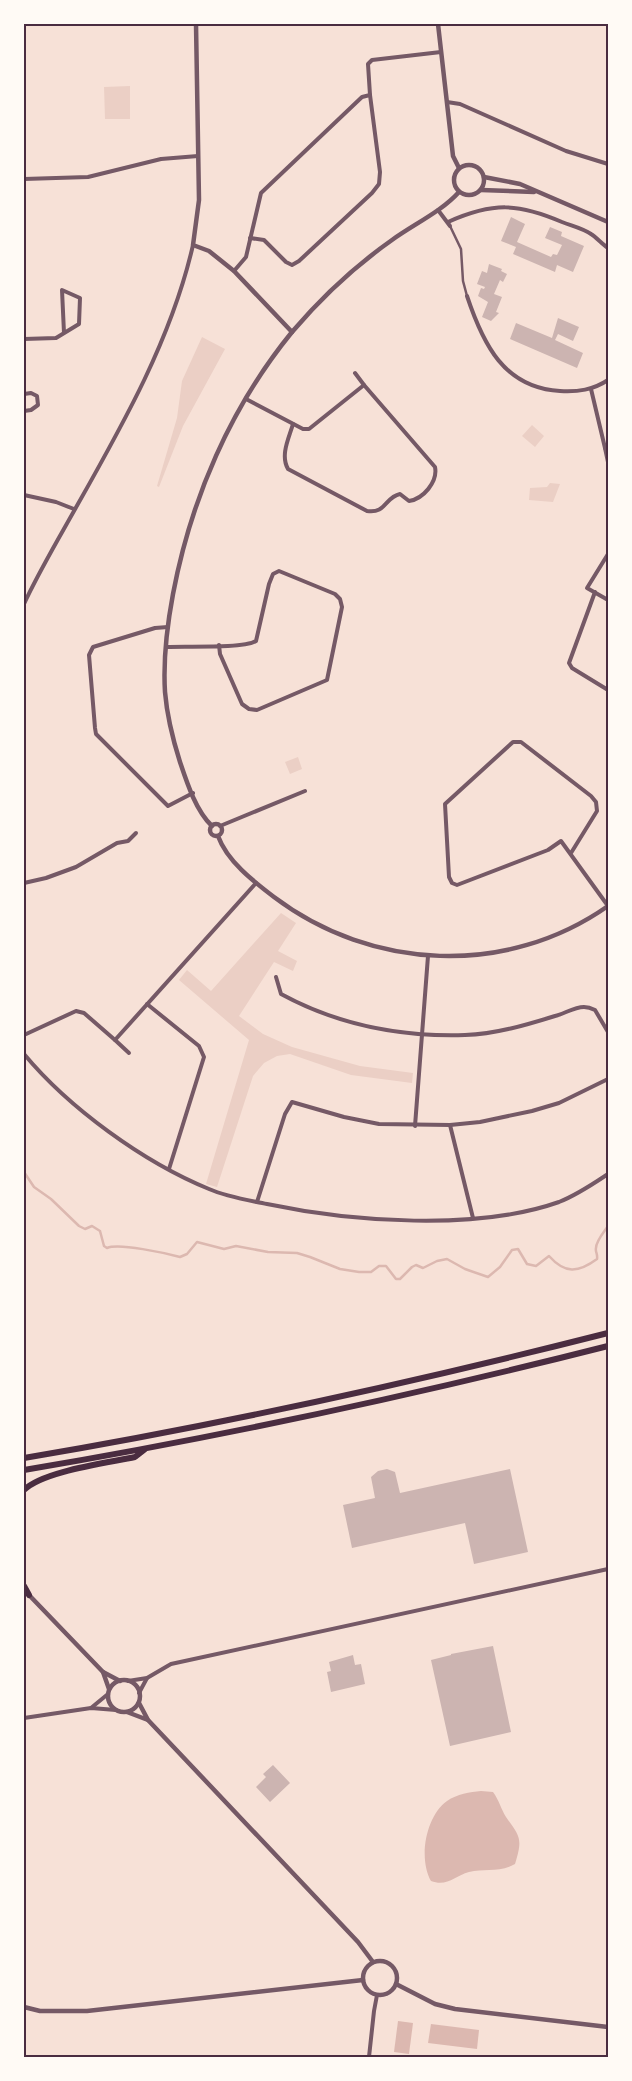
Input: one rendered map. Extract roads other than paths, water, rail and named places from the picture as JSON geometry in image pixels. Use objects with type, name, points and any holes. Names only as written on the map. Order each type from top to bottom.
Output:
[{"type":"highway","points":[[24,1458],[144,1437],[340,1397],[608,1333]]},
{"type":"highway","points":[[24,1470],[144,1450],[365,1404],[608,1346]]},
{"type":"highway","points":[[24,1490],[40,1481],[62,1473],[135,1457],[144,1450]]},
{"type":"highway","points":[[24,1588],[29,1595]]},
{"type":"street","points":[[24,604],[128,411],[159,348],[176,305],[193,245],[199,200],[196,24]]},
{"type":"street","points":[[438,24],[453,156],[459,168]]},
{"type":"street","points":[[250,238],[264,240],[286,262],[292,265],[299,261],[372,193],[379,184],[380,172],[368,64],[372,60],[441,52]]},
{"type":"street","points":[[234,271],[246,257],[261,193],[362,97],[370,95]]},
{"type":"street","points":[[447,102],[460,104],[566,152],[608,164]]},
{"type":"street","points":[[24,179],[88,178],[161,159],[198,156]]},
{"type":"street","points":[[459,192],[454,180],[459,168],[464,165],[474,165],[482,172],[484,177],[481,190]]},
{"type":"street","points":[[484,177],[520,184],[608,222]]},
{"type":"street","points":[[459,192],[470,195],[481,190],[538,193]]},
{"type":"street","points":[[212,826],[207,822],[193,794],[176,748],[165,692],[168,627],[177,576],[196,504],[230,428],[246,399],[292,332],[338,284],[361,264],[412,225],[438,210],[459,192]]},
{"type":"street","points":[[449,224],[468,213],[492,208],[521,208],[550,216],[593,234],[608,248]]},
{"type":"street","points":[[438,210],[449,224],[461,250],[467,296],[482,335],[496,358],[512,376],[530,385],[570,392],[591,389],[608,380]]},
{"type":"street","points":[[193,245],[209,251],[234,271],[292,332]]},
{"type":"street","points":[[24,339],[56,338],[79,324],[80,298],[62,290],[64,333]]},
{"type":"street","points":[[293,424],[285,452],[284,462],[288,469],[367,511],[375,512],[395,495],[400,494],[409,501],[417,500],[432,484],[436,475],[435,467],[355,373]]},
{"type":"street","points":[[246,399],[303,429],[309,429],[364,385]]},
{"type":"street","points":[[591,389],[607,447],[608,462]]},
{"type":"street","points":[[24,394],[30,393],[37,396],[38,404],[32,410],[24,412]]},
{"type":"street","points":[[24,494],[56,502],[74,509]]},
{"type":"street","points":[[608,554],[588,588],[608,600]]},
{"type":"street","points":[[167,647],[219,645],[250,645],[256,641],[269,584],[273,574],[279,571],[335,594],[340,599],[342,607],[327,680],[257,710],[249,709],[242,704],[220,654],[219,645]]},
{"type":"street","points":[[595,592],[568,663],[572,668],[608,690]]},
{"type":"street","points":[[168,627],[155,628],[93,648],[89,655],[95,728],[96,734],[168,806],[193,794]]},
{"type":"street","points":[[212,826],[211,834],[218,836],[223,847],[256,884],[304,918],[335,934],[365,945],[395,952],[428,956],[490,954],[515,948],[538,941],[589,919],[608,906],[562,841],[548,850],[503,868],[457,885],[452,883],[449,876],[444,804],[512,742],[521,742],[591,796],[596,802],[597,810],[571,853]]},
{"type":"street","points":[[212,826],[217,824],[220,826],[305,791]]},
{"type":"street","points":[[218,836],[222,832],[220,826]]},
{"type":"street","points":[[24,876],[25,883],[46,878],[76,867],[117,843],[128,841],[136,834]]},
{"type":"street","points":[[115,1040],[256,884]]},
{"type":"street","points":[[415,1126],[428,956]]},
{"type":"street","points":[[276,976],[281,994],[301,1005],[367,1027],[401,1033],[466,1035],[500,1030],[561,1015],[582,1007],[594,1010],[608,1032]]},
{"type":"street","points":[[147,1004],[199,1046],[204,1057],[169,1169]]},
{"type":"street","points":[[24,1035],[76,1011],[84,1013],[129,1053]]},
{"type":"street","points":[[24,1054],[54,1087],[114,1136],[169,1169],[210,1190],[257,1202],[358,1218],[400,1220],[495,1217],[560,1202],[582,1191],[608,1174]]},
{"type":"street","points":[[257,1202],[285,1114],[292,1102],[344,1117],[379,1124],[450,1125],[480,1122],[532,1111],[559,1103],[608,1079]]},
{"type":"street","points":[[450,1125],[473,1218]]},
{"type":"street","points":[[116,1710],[108,1701],[109,1692],[113,1684],[120,1681],[147,1678],[171,1664],[608,1569]]},
{"type":"street","points":[[29,1595],[102,1672],[120,1681]]},
{"type":"street","points":[[102,1672],[109,1692]]},
{"type":"street","points":[[139,1693],[147,1678]]},
{"type":"street","points":[[128,1681],[137,1687],[139,1703],[148,1720],[358,1942],[373,1962]]},
{"type":"street","points":[[91,1708],[109,1692]]},
{"type":"street","points":[[127,1712],[136,1708],[139,1703]]},
{"type":"street","points":[[24,1718],[91,1708],[127,1712],[148,1720]]},
{"type":"street","points":[[383,1961],[391,1965],[396,1974],[396,1984],[389,1993],[377,1995],[368,1990],[363,1980],[365,1969],[373,1962],[383,1961]]},
{"type":"street","points":[[24,2007],[40,2011],[87,2011],[363,1980]]},
{"type":"street","points":[[396,1984],[436,2004],[455,2008],[608,2027]]},
{"type":"street","points":[[368,2057],[377,1995]]},
{"type":"waterway","points":[[24,1172],[34,1187],[51,1199],[79,1226],[85,1229],[92,1226],[100,1231],[104,1246],[107,1248],[132,1248],[180,1257],[187,1254],[197,1242],[224,1249],[236,1246],[268,1252],[297,1253],[340,1269],[359,1272],[371,1272],[379,1266],[386,1266],[396,1279],[400,1279],[416,1265],[423,1268],[437,1261],[447,1259],[465,1269],[488,1277],[500,1267],[512,1250],[518,1249],[527,1264],[536,1266],[549,1256],[566,1269],[578,1269],[597,1259],[596,1245],[608,1226]]}]
